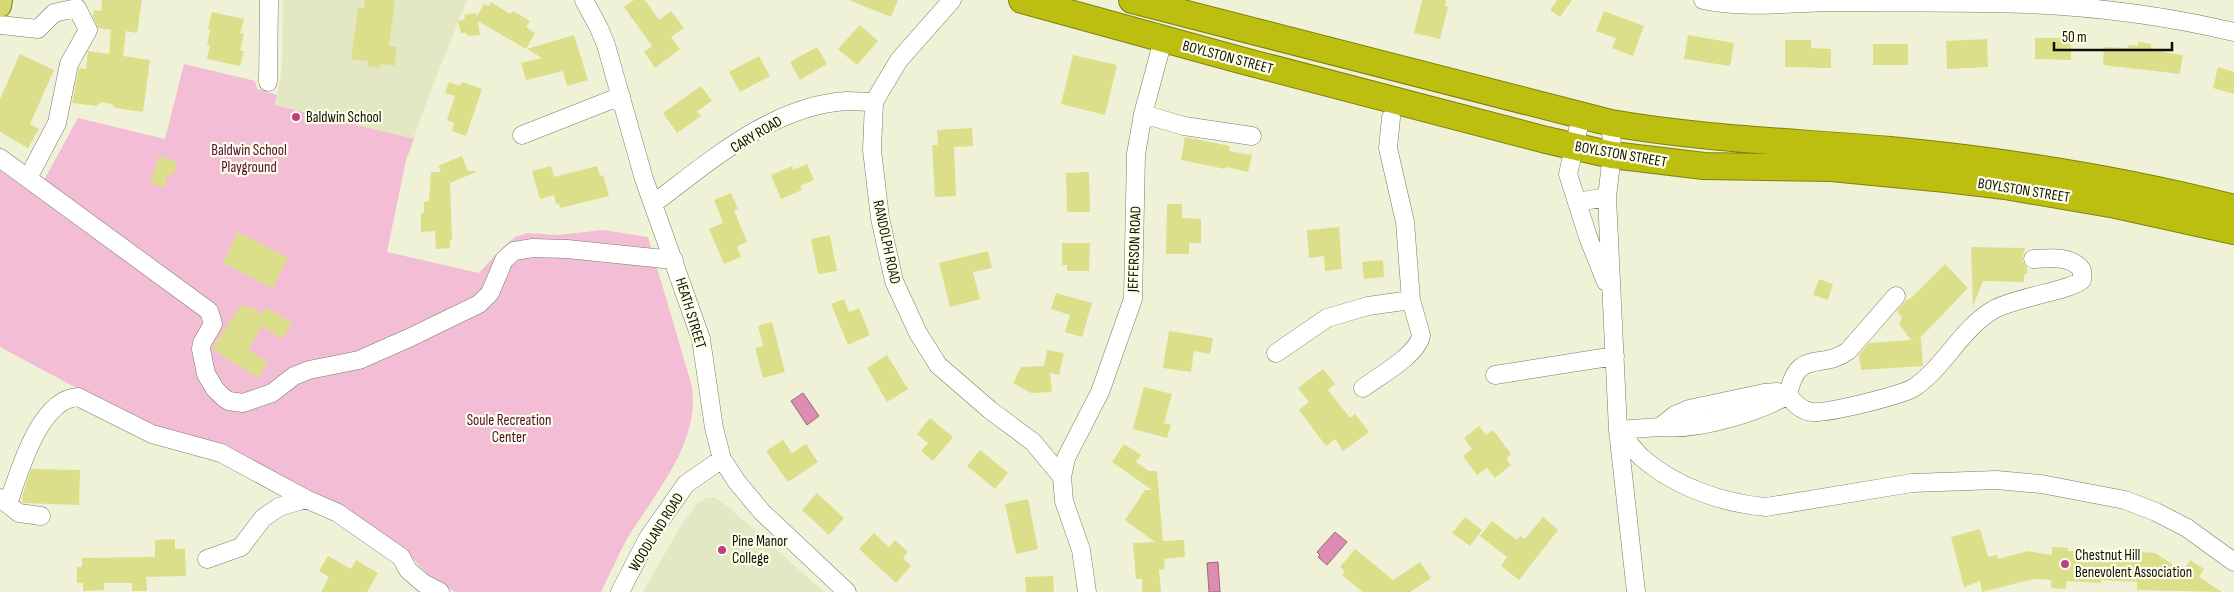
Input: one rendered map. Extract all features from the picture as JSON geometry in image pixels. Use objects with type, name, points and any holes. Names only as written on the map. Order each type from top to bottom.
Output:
[{"type":"highway","name":"BOYLSTON STREET","points":[[1022,0],[1163,40],[1574,147],[1612,155],[1704,166],[1831,168],[2005,186],[2116,205],[2234,232]]},
{"type":"highway","name":"BOYLSTON STREET","points":[[1132,0],[1611,123],[1668,131],[1973,159],[2106,180],[2234,208]]},
{"type":"main road","points":[[0,6],[1,0]]},
{"type":"street","points":[[268,82],[269,0]]},
{"type":"street","name":"HEATH STREET","points":[[584,0],[600,28],[606,45],[631,136],[701,339],[714,428],[722,459],[762,512],[847,592]]},
{"type":"street","name":"RANDOLPH ROAD","points":[[952,0],[899,60],[874,102],[872,150],[880,218],[894,282],[918,333],[938,365],[990,410],[1034,442],[1062,477]]},
{"type":"street","points":[[1703,0],[1752,4],[1814,2],[2120,6],[2234,32]]},
{"type":"street","points":[[0,25],[38,29],[54,13],[77,8],[88,30],[69,64],[57,123],[28,178]]},
{"type":"street","name":"JEFFERSON ROAD","points":[[1062,477],[1066,458],[1100,392],[1132,298],[1135,254],[1135,179],[1143,114],[1163,40]]},
{"type":"street","points":[[522,135],[621,96]]},
{"type":"street","name":"CARY ROAD","points":[[653,204],[756,132],[788,115],[846,101],[874,102]]},
{"type":"street","points":[[1143,114],[1184,126],[1252,136]]},
{"type":"street","points":[[1581,116],[1568,174],[1588,237],[1612,297]]},
{"type":"street","points":[[1363,388],[1412,351],[1420,341],[1421,330],[1411,300],[1405,222],[1388,148],[1391,118]]},
{"type":"street","points":[[1611,123],[1612,155],[1607,197],[1618,430],[1636,592]]},
{"type":"street","points":[[0,158],[209,311],[213,324],[202,342],[206,374],[215,389],[224,398],[235,402],[250,401],[272,393],[294,376],[309,370],[359,360],[479,304],[490,293],[504,260],[514,251],[533,248],[567,249],[674,260]]},
{"type":"street","points":[[1577,202],[1607,197]]},
{"type":"street","points":[[1618,430],[1660,427],[1675,415],[1689,409],[1777,392],[1788,395],[1804,410],[1820,412],[1907,391],[1914,388],[1928,376],[1970,328],[1993,309],[2033,296],[2074,286],[2082,280],[2082,270],[2072,262],[2059,258],[2033,259]]},
{"type":"street","points":[[1788,395],[1790,384],[1799,368],[1810,362],[1838,357],[1848,351],[1896,296]]},
{"type":"street","points":[[1276,353],[1327,318],[1368,306],[1411,300]]},
{"type":"street","points":[[1495,375],[1615,356]]},
{"type":"street","points":[[41,516],[19,513],[4,501],[41,424],[54,408],[68,398],[78,397],[152,434],[221,453],[306,499],[346,518],[401,557],[408,570],[423,583],[440,592]]},
{"type":"street","points":[[1618,430],[1641,456],[1664,474],[1689,487],[1745,505],[1766,507],[1921,482],[1996,480],[2041,484],[2125,500],[2156,512],[2187,528],[2234,562]]},
{"type":"street","name":"WOODLAND ROAD","points":[[620,592],[648,538],[686,484],[722,459]]},
{"type":"street","points":[[1062,477],[1064,501],[1081,550],[1087,592]]},
{"type":"street","points":[[207,559],[241,547],[263,518],[279,507],[306,499]]},
{"type":"shaded area","name":"Baldwin School","points":[[283,0],[467,0],[429,95],[406,160],[386,251],[162,154],[184,64],[255,81],[257,89],[277,95],[282,67]]},
{"type":"shaded area","points":[[803,393],[819,416],[807,425],[791,401]]},
{"type":"shaded area","name":"Pine Manor College","points":[[714,497],[727,506],[824,592],[643,592],[679,529],[697,504],[706,498]]},
{"type":"shaded area","points":[[1335,532],[1347,542],[1327,565],[1318,557],[1320,555],[1317,552]]},
{"type":"shaded area","points":[[1218,562],[1220,592],[1209,592],[1207,563]]},
{"type":"green space","name":"Soule Recreation Center","points":[[184,64],[255,81],[257,89],[277,95],[274,105],[414,139],[406,160],[387,252],[479,273],[504,246],[515,237],[527,233],[558,235],[603,230],[648,237],[691,383],[693,404],[684,444],[663,483],[628,537],[601,592],[455,592],[432,579],[399,544],[225,450],[166,436],[0,347],[0,147],[44,180],[78,118],[165,139]]},
{"type":"building","points":[[102,0],[142,0],[137,33],[126,31],[123,56],[150,60],[143,112],[115,108],[112,104],[101,102],[97,106],[72,103],[79,68],[86,69],[88,51],[109,54],[111,30],[98,28],[93,16],[94,10],[101,11]]},
{"type":"building","name":"Baldwin School","points":[[365,0],[395,0],[389,46],[397,47],[394,66],[381,64],[380,68],[367,66],[368,61],[351,59],[358,8],[364,8]]},
{"type":"building","points":[[634,0],[645,0],[659,20],[671,11],[684,28],[671,37],[680,49],[655,68],[644,52],[652,46],[624,7]]},
{"type":"building","points":[[849,0],[898,0],[891,17]]},
{"type":"building","points":[[1422,0],[1446,0],[1445,6],[1448,7],[1440,39],[1414,33]]},
{"type":"building","points":[[1557,0],[1572,0],[1560,17],[1550,10]]},
{"type":"building","points":[[491,2],[510,14],[513,11],[530,21],[526,27],[535,33],[526,49],[478,21],[480,35],[468,36],[466,33],[461,33],[458,21],[465,19],[464,15],[476,13],[477,16],[484,4],[489,6]]},
{"type":"building","points":[[1604,11],[1644,26],[1633,56],[1612,48],[1616,38],[1596,31]]},
{"type":"building","points":[[212,12],[244,19],[240,33],[244,34],[240,51],[244,51],[240,66],[207,59],[210,45],[207,45],[210,30],[208,29]]},
{"type":"building","points":[[860,25],[878,41],[857,65],[838,49]]},
{"type":"building","points":[[574,35],[588,80],[567,86],[563,71],[526,80],[521,63],[542,58],[527,49]]},
{"type":"building","points":[[1688,35],[1734,43],[1730,66],[1684,59]]},
{"type":"building","points":[[2035,38],[2071,38],[2071,60],[2035,59]]},
{"type":"building","points":[[1987,39],[1988,67],[1947,69],[1946,41]]},
{"type":"building","points":[[1785,40],[1811,40],[1811,48],[1831,49],[1831,68],[1785,67]]},
{"type":"building","points":[[2138,42],[2151,44],[2151,48],[2162,50],[2162,52],[2183,55],[2180,74],[2103,65],[2104,47],[2128,48],[2128,45],[2138,46]]},
{"type":"building","points":[[1873,44],[1908,44],[1908,65],[1873,65]]},
{"type":"building","points":[[817,47],[827,64],[800,80],[790,62]]},
{"type":"building","points":[[20,54],[54,70],[30,124],[39,129],[28,148],[0,132],[0,99]]},
{"type":"building","points":[[1073,55],[1117,65],[1105,115],[1061,104]]},
{"type":"building","points":[[759,56],[770,76],[740,92],[729,72]]},
{"type":"building","points":[[2218,67],[2234,72],[2234,94],[2213,88]]},
{"type":"building","points":[[449,82],[460,86],[462,82],[482,89],[466,136],[452,131],[454,123],[447,120],[455,96],[445,93]]},
{"type":"building","points":[[701,86],[712,101],[697,111],[701,116],[677,133],[663,113]]},
{"type":"building","points":[[972,128],[973,146],[954,147],[956,196],[935,197],[932,145],[938,145],[937,130]]},
{"type":"building","points":[[1185,137],[1230,146],[1229,151],[1252,155],[1248,172],[1181,160]]},
{"type":"building","points":[[159,156],[177,162],[173,175],[168,174],[164,188],[150,183]]},
{"type":"building","points":[[462,156],[468,171],[476,172],[450,183],[452,240],[450,240],[450,248],[436,249],[435,231],[421,232],[421,213],[424,213],[424,202],[429,201],[431,172],[441,172],[438,166]]},
{"type":"building","points":[[807,164],[814,180],[800,186],[802,190],[781,199],[771,175],[792,166],[793,170]]},
{"type":"building","points":[[551,166],[554,177],[597,166],[600,176],[603,175],[609,196],[560,208],[559,203],[556,204],[554,195],[540,199],[532,171]]},
{"type":"building","points":[[1089,172],[1090,212],[1067,212],[1066,173]]},
{"type":"building","points":[[731,193],[738,209],[734,210],[747,242],[737,246],[741,257],[724,264],[709,229],[723,223],[714,200]]},
{"type":"building","points":[[1167,204],[1182,204],[1182,218],[1201,219],[1201,243],[1189,243],[1189,254],[1166,254]]},
{"type":"building","points":[[1339,227],[1342,269],[1325,271],[1324,256],[1309,258],[1307,230]]},
{"type":"building","points":[[238,232],[288,258],[273,288],[223,263]]},
{"type":"building","points":[[830,235],[837,271],[818,274],[811,239]]},
{"type":"building","points":[[1062,243],[1090,243],[1089,271],[1067,271],[1067,265],[1062,265]]},
{"type":"building","points":[[1971,247],[2025,248],[2022,260],[2027,268],[2027,274],[2024,274],[2024,282],[1983,281],[1973,306]]},
{"type":"building","points":[[988,251],[992,268],[973,272],[980,299],[950,307],[939,263]]},
{"type":"building","points":[[1383,260],[1384,277],[1364,279],[1362,262]]},
{"type":"building","points":[[1945,264],[1968,288],[1919,339],[1921,339],[1923,366],[1861,370],[1859,355],[1869,343],[1911,340],[1899,324],[1902,318],[1897,311],[1906,300],[1910,299]]},
{"type":"building","points":[[1819,279],[1833,284],[1828,300],[1813,295]]},
{"type":"building","points":[[1056,293],[1092,303],[1082,337],[1065,332],[1070,315],[1051,309]]},
{"type":"building","points":[[844,299],[849,312],[859,308],[870,335],[848,345],[831,304]]},
{"type":"building","points":[[241,305],[246,308],[247,305],[262,314],[266,307],[292,323],[282,339],[262,326],[248,350],[268,362],[258,378],[212,349]]},
{"type":"building","points":[[772,322],[785,372],[763,378],[755,348],[763,346],[758,326]]},
{"type":"building","points":[[1169,331],[1213,338],[1210,354],[1194,351],[1191,372],[1163,368]]},
{"type":"building","points":[[1047,350],[1064,353],[1059,375],[1050,373],[1052,392],[1031,393],[1013,383],[1021,367],[1044,366]]},
{"type":"building","points":[[887,355],[908,389],[887,402],[867,368]]},
{"type":"building","points":[[1323,369],[1335,384],[1328,390],[1350,418],[1355,414],[1369,432],[1343,451],[1335,439],[1326,446],[1299,410],[1309,402],[1298,388]]},
{"type":"building","points":[[1144,387],[1172,394],[1164,423],[1171,425],[1167,438],[1133,429]]},
{"type":"building","points":[[930,418],[953,437],[933,461],[921,451],[928,443],[917,434]]},
{"type":"building","points":[[1479,426],[1486,435],[1493,430],[1511,454],[1506,459],[1511,465],[1495,478],[1487,468],[1477,475],[1463,456],[1472,449],[1464,438]]},
{"type":"building","points":[[783,440],[792,453],[806,444],[818,462],[788,482],[766,451]]},
{"type":"building","points":[[1124,444],[1141,455],[1136,462],[1149,471],[1157,471],[1163,541],[1184,540],[1185,557],[1164,559],[1165,569],[1159,570],[1161,592],[1142,592],[1142,579],[1136,579],[1133,543],[1155,542],[1125,520],[1145,490],[1152,490],[1112,462]]},
{"type":"building","points":[[980,450],[1008,473],[995,489],[967,466]]},
{"type":"building","points":[[31,469],[80,470],[79,505],[23,503],[22,497]]},
{"type":"building","points":[[817,493],[844,518],[829,535],[802,510]]},
{"type":"building","points":[[1028,499],[1038,549],[1016,554],[1005,504]]},
{"type":"building","points":[[1465,517],[1482,530],[1470,546],[1452,533]]},
{"type":"building","points":[[1543,517],[1558,530],[1519,580],[1501,566],[1507,557],[1480,536],[1492,521],[1517,540],[1520,536],[1525,539]]},
{"type":"building","name":"Chestnut Hill Benevolent Association","points":[[1980,529],[1988,557],[1997,555],[1998,559],[2028,551],[2052,555],[2052,547],[2068,548],[2068,551],[2117,554],[2117,550],[2155,553],[2183,571],[2190,560],[2204,569],[2199,577],[2222,592],[2137,590],[2137,582],[2101,580],[2101,583],[2066,581],[2066,589],[2051,588],[2051,580],[2034,579],[1982,592],[1980,581],[1964,587],[1951,537]]},
{"type":"building","points":[[874,533],[889,547],[895,540],[908,552],[903,558],[911,566],[896,583],[859,549]]},
{"type":"building","points":[[175,539],[175,549],[185,549],[186,576],[146,577],[147,591],[132,591],[132,583],[104,583],[104,590],[83,591],[83,583],[77,583],[77,567],[82,567],[82,558],[155,557],[155,540]]},
{"type":"building","points":[[1355,549],[1393,580],[1420,562],[1431,578],[1410,592],[1363,592],[1342,575],[1345,571],[1340,567]]},
{"type":"building","points":[[328,556],[351,569],[356,560],[378,573],[367,592],[321,592],[329,577],[319,571]]},
{"type":"building","points":[[1053,576],[1054,592],[1026,592],[1025,577]]},
{"type":"place","name":"Baldwin School","points":[[296,117]]},
{"type":"place","name":"Pine Manor College","points":[[722,550]]},
{"type":"place","name":"Chestnut Hill Benevolent Association","points":[[2065,564]]},
{"type":"park label","name":"Baldwin School Playground","points":[[249,158]]}]
